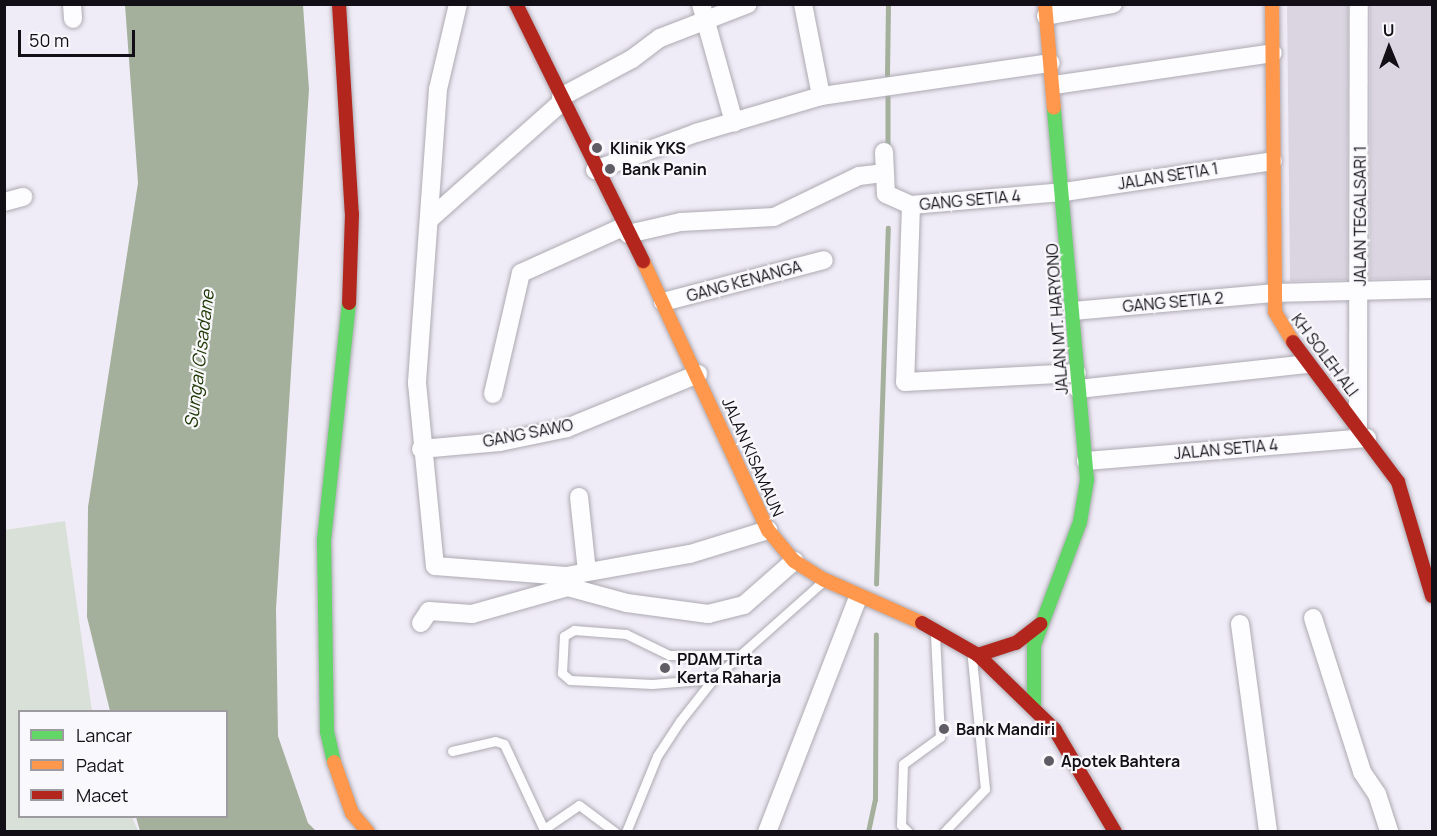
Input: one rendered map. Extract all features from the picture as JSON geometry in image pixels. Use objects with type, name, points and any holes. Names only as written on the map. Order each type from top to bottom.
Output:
[{"type":"street","points":[[339,4],[351,155],[350,298],[324,540],[324,655],[327,732],[334,768],[352,813],[368,831]]},
{"type":"street","points":[[458,4],[438,89],[431,218],[417,382],[421,449],[435,566],[567,581],[660,610],[720,612],[737,609],[760,594],[794,561]]},
{"type":"street","name":"JALAN KISAMAUN","points":[[516,4],[595,170],[698,374],[768,530],[794,561],[858,597],[935,629],[974,653],[1034,705],[1055,730],[1115,831]]},
{"type":"street","points":[[431,218],[562,99],[633,59],[660,38],[703,13],[748,4]]},
{"type":"street","points":[[802,4],[821,96]]},
{"type":"street","points":[[1046,10],[1113,4]]},
{"type":"street","name":"KH SOLEH ALI","points":[[1272,4],[1274,52],[1273,293],[1278,323],[1307,364],[1363,432],[1398,482],[1426,541],[1432,596]]},
{"type":"street","name":"JALAN TEGALSARI 1","points":[[1359,4],[1363,432]]},
{"type":"street","name":"JALAN MT. HARYONO","points":[[1034,705],[1032,659],[1040,624],[1086,503],[1086,461],[1064,192],[1046,10]]},
{"type":"street","points":[[703,13],[734,122]]},
{"type":"street","points":[[1054,85],[1274,52]]},
{"type":"street","points":[[595,170],[734,122],[821,96],[1051,63]]},
{"type":"street","name":"GANG SETIA 4","points":[[884,152],[883,173],[886,194],[911,205],[1064,192]]},
{"type":"street","name":"JALAN SETIA 1","points":[[1064,192],[1273,161]]},
{"type":"street","points":[[493,394],[521,273],[626,231],[681,222],[774,217],[859,176],[883,173]]},
{"type":"street","points":[[4,201],[23,196]]},
{"type":"street","points":[[911,205],[905,382],[1078,381],[1307,364]]},
{"type":"street","name":"GANG KENANGA","points":[[663,302],[824,260]]},
{"type":"street","name":"GANG SETIA 2","points":[[1072,311],[1273,293],[1432,289]]},
{"type":"street","name":"GANG SAWO","points":[[421,449],[500,442],[567,428],[698,374]]},
{"type":"street","name":"JALAN SETIA 4","points":[[1086,461],[1363,432]]},
{"type":"street","points":[[579,497],[587,572]]},
{"type":"street","points":[[421,623],[429,611],[472,614],[587,572],[705,551],[768,530]]},
{"type":"street","points":[[767,831],[858,597]]},
{"type":"street","points":[[1313,618],[1362,772],[1377,794],[1389,831]]},
{"type":"street","points":[[974,653],[1016,642],[1040,624]]},
{"type":"street","points":[[1240,624],[1268,831]]},
{"type":"lane","points":[[626,831],[663,744],[713,679],[825,580]]},
{"type":"lane","points":[[909,831],[901,825],[903,764],[940,736],[935,629]]},
{"type":"lane","points":[[713,679],[652,684],[570,680],[562,673],[564,636],[574,630],[626,634],[669,654],[740,655]]},
{"type":"lane","points":[[944,831],[985,789],[974,653]]},
{"type":"lane","points":[[452,751],[495,741],[504,744],[545,830],[579,805],[615,831]]},
{"type":"shaded area","points":[[65,521],[92,710],[18,710],[18,818],[132,818],[138,831],[5,831],[5,530]]},
{"type":"water","name":"Sungai Cisadane","points":[[125,5],[303,5],[309,89],[276,609],[278,736],[308,823],[316,831],[140,831],[136,818],[228,818],[228,710],[110,710],[87,617],[88,507],[138,183]]},
{"type":"building","points":[[1287,4],[1348,4],[1347,280],[1290,281]]},
{"type":"building","points":[[1370,4],[1432,4],[1432,278],[1370,279]]},
{"type":"waterway","points":[[887,75],[888,4]]},
{"type":"waterway","points":[[888,97],[888,148]]},
{"type":"waterway","points":[[876,584],[888,228]]},
{"type":"waterway","points":[[868,832],[875,800],[876,635]]},
{"type":"traffic: fast","points":[[1034,705],[1034,645],[1080,522],[1087,480],[1054,108]]},
{"type":"traffic: fast","points":[[334,762],[327,732],[324,540],[349,303]]},
{"type":"traffic: slow","points":[[1045,4],[1054,108]]},
{"type":"traffic: slow","points":[[1272,4],[1275,312],[1293,342]]},
{"type":"traffic: slow","points":[[643,261],[768,530],[794,561],[825,580],[922,623]]},
{"type":"traffic: slow","points":[[334,762],[352,813],[368,832]]},
{"type":"traffic: jam","points":[[339,4],[352,214],[349,303]]},
{"type":"traffic: jam","points":[[516,4],[643,261]]},
{"type":"traffic: jam","points":[[1293,342],[1398,482],[1432,596]]},
{"type":"traffic: jam","points":[[922,623],[978,655],[1055,730],[1115,832]]},
{"type":"traffic: jam","points":[[978,655],[1016,643],[1040,624]]},
{"type":"place","name":"Klinik YKS","points":[[597,148]]},
{"type":"place","name":"Bank Panin","points":[[610,169]]},
{"type":"place","name":"PDAM Tirta Kerta Raharja","points":[[665,668]]},
{"type":"place","name":"Bank Mandiri","points":[[944,729]]},
{"type":"place","name":"Apotek Bahtera","points":[[1049,761]]}]
